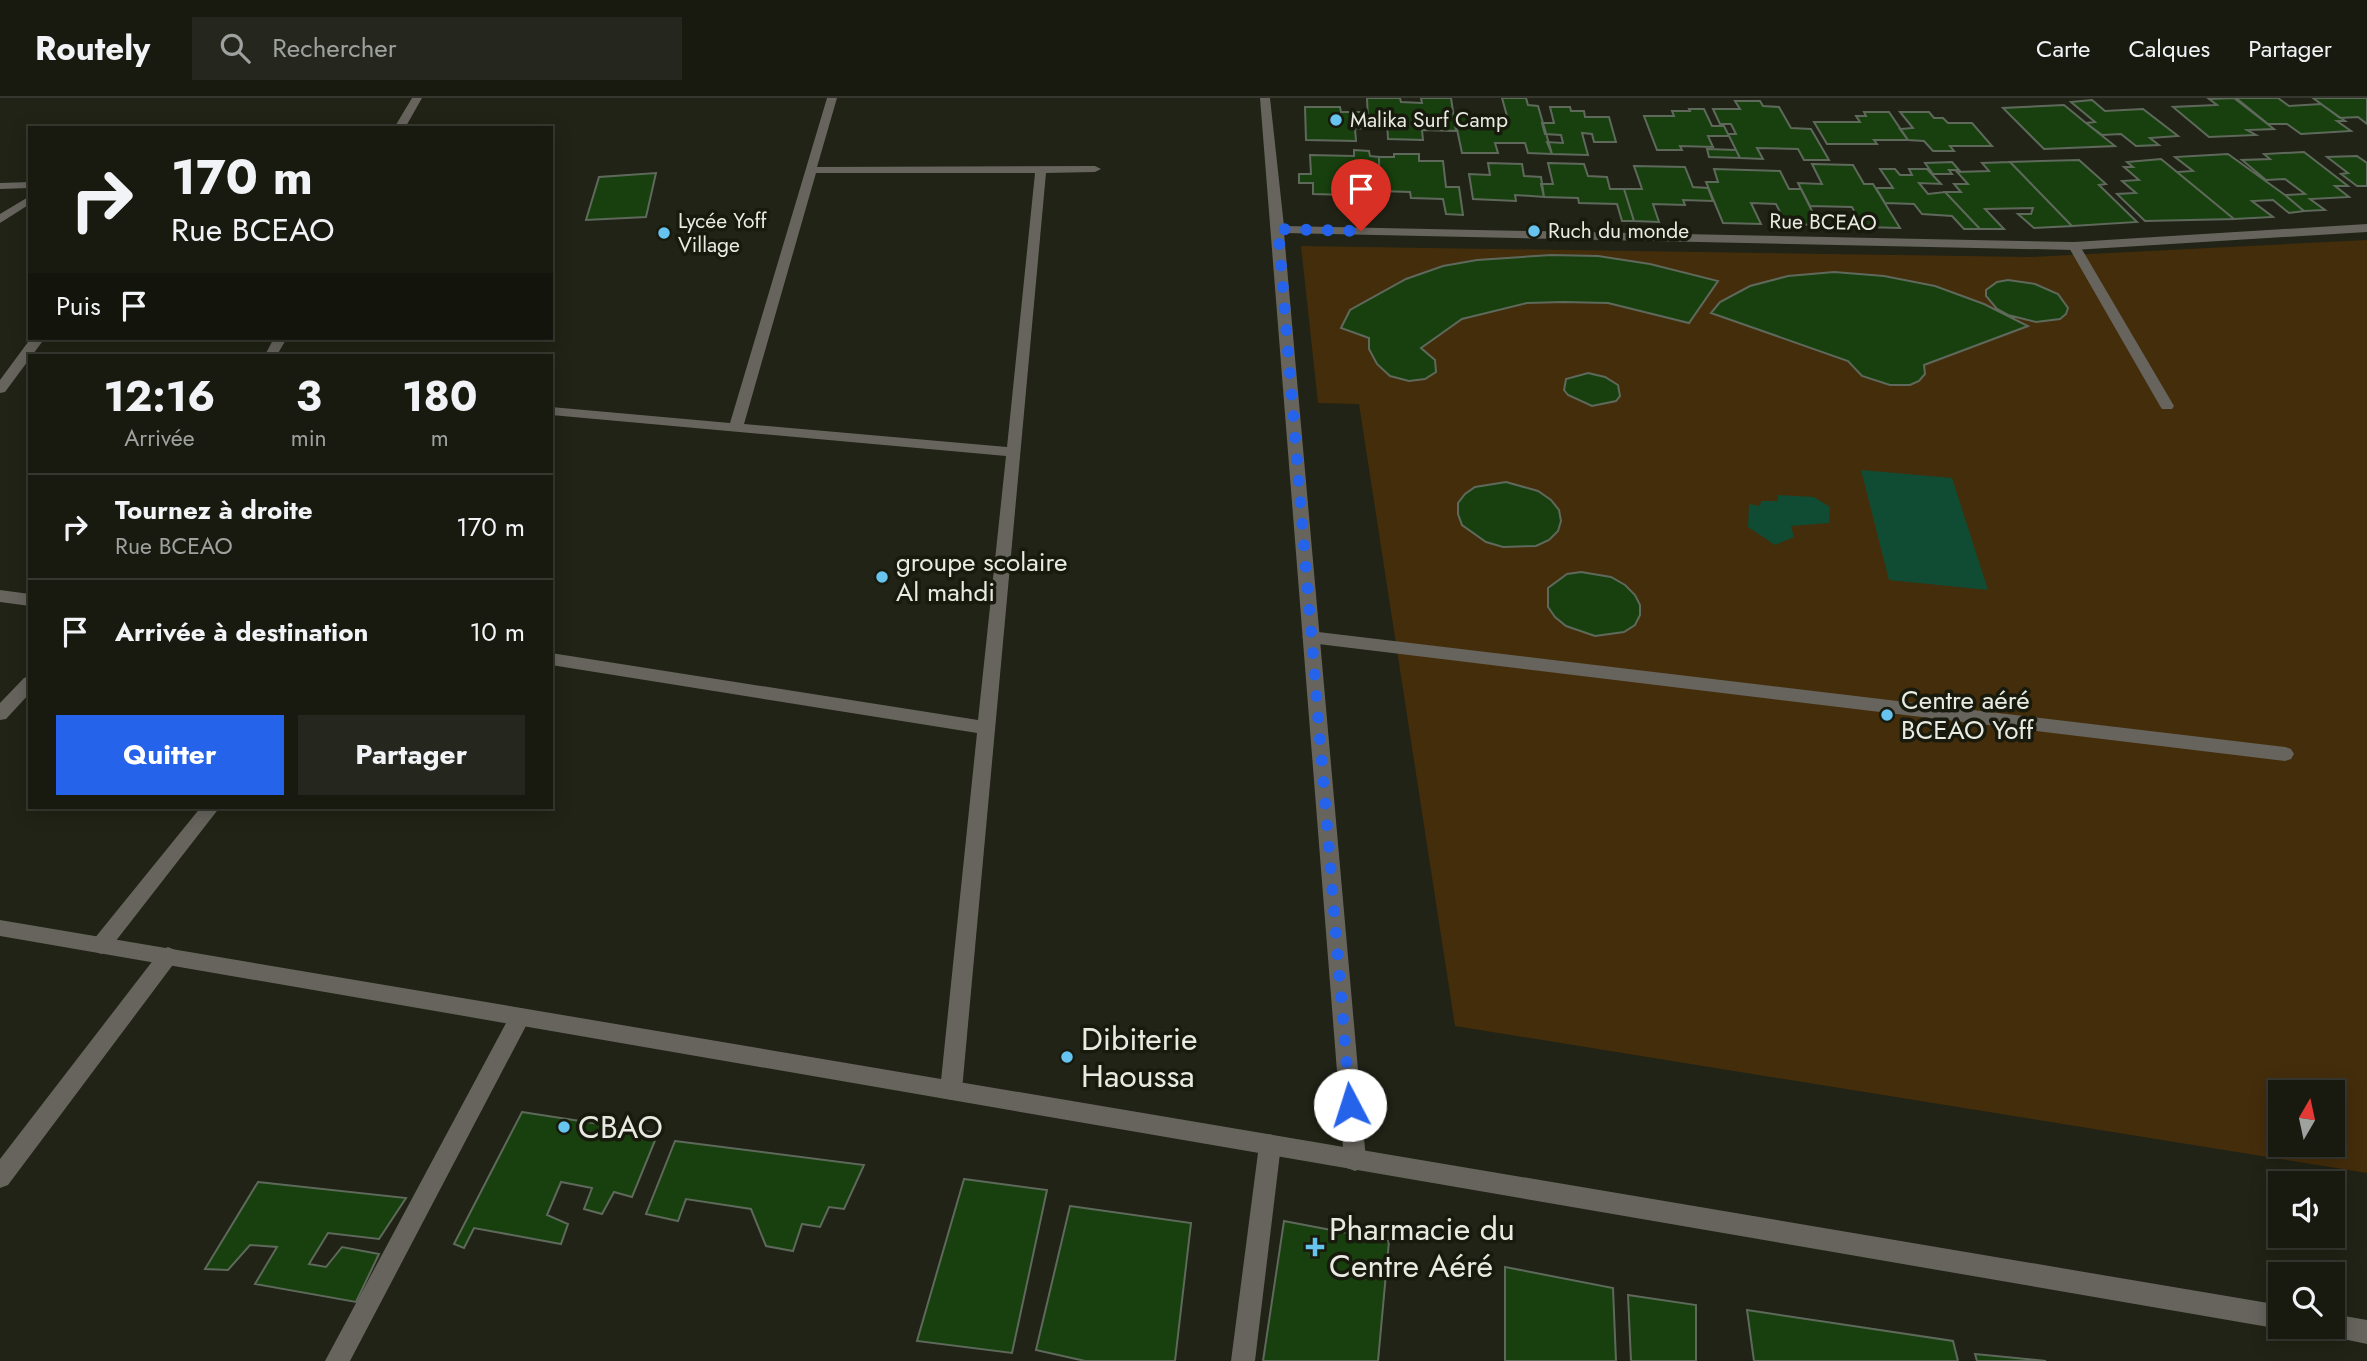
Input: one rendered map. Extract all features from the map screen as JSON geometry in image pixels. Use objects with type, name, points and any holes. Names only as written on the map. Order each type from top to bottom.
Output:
[{"type":"street","points":[[400,126],[417,98]]},
{"type":"street","points":[[735,429],[832,98]]},
{"type":"street","points":[[1265,98],[1355,1160]]},
{"type":"street","points":[[951,1090],[1041,169]]},
{"type":"street","points":[[811,170],[1095,169]]},
{"type":"street","points":[[0,186],[28,185]]},
{"type":"street","points":[[0,219],[28,200]]},
{"type":"street","name":"Rue BCEAO","points":[[1278,229],[2074,246],[2367,228]]},
{"type":"street","points":[[2074,246],[2168,406]]},
{"type":"street","points":[[0,389],[37,340]]},
{"type":"street","points":[[553,411],[1013,452]]},
{"type":"street","points":[[0,596],[28,600]]},
{"type":"street","points":[[1310,637],[2285,754]]},
{"type":"street","points":[[553,659],[986,728]]},
{"type":"street","points":[[0,714],[28,684]]},
{"type":"street","points":[[101,946],[209,809]]},
{"type":"street","points":[[0,928],[2268,1316]]},
{"type":"street","points":[[0,1177],[168,956]]},
{"type":"street","points":[[337,1361],[520,1017]]},
{"type":"street","points":[[1242,1361],[1270,1145]]},
{"type":"street","points":[[2345,1328],[2367,1332]]},
{"type":"shaded area","name":"Centre aéré BCEAO Yoff","points":[[2367,240],[2367,1173],[1455,1026],[1359,404],[1318,403],[1301,246],[2030,257]]},
{"type":"shaded area","points":[[1861,470],[1952,478],[1988,590],[1889,580]]},
{"type":"shaded area","points":[[1778,495],[1814,497],[1830,507],[1829,523],[1791,526],[1794,537],[1775,545],[1748,527],[1749,504],[1760,506],[1761,501],[1778,501]]},
{"type":"building","points":[[1367,98],[1400,98],[1401,102],[1422,103],[1421,98],[1451,98],[1456,131],[1422,130],[1423,140],[1388,139],[1387,121],[1368,121]]},
{"type":"building","points":[[1502,98],[1526,98],[1528,105],[1538,106],[1552,154],[1528,153],[1525,143],[1495,143],[1498,153],[1462,153],[1454,115],[1507,116]]},
{"type":"building","points":[[2234,98],[2274,129],[2247,130],[2256,135],[2209,137],[2173,107],[2217,105],[2209,99]]},
{"type":"building","points":[[2236,98],[2278,98],[2289,106],[2321,104],[2345,121],[2337,121],[2351,131],[2301,134],[2287,124],[2268,124]]},
{"type":"building","points":[[2313,98],[2367,98],[2367,124],[2358,117],[2340,118]]},
{"type":"building","points":[[2092,100],[2105,111],[2143,109],[2178,136],[2150,138],[2159,145],[2136,146],[2121,134],[2102,135],[2086,123],[2095,122],[2071,102]]},
{"type":"building","points":[[1735,101],[1760,101],[1763,106],[1779,107],[1791,128],[1811,129],[1829,160],[1804,160],[1798,149],[1757,148],[1763,159],[1740,158],[1728,134],[1736,134],[1731,124],[1720,124],[1713,109],[1740,109]]},
{"type":"building","points":[[2064,105],[2115,146],[2044,149],[2003,108]]},
{"type":"building","name":"Malika Surf Camp","points":[[1305,107],[1340,107],[1341,112],[1367,112],[1368,129],[1355,128],[1356,141],[1306,140]]},
{"type":"building","points":[[1550,107],[1570,107],[1571,111],[1584,111],[1585,117],[1609,117],[1616,142],[1594,142],[1592,134],[1582,133],[1588,155],[1552,154],[1547,142],[1563,143],[1561,135],[1545,134],[1542,123],[1554,123]]},
{"type":"building","points":[[1689,109],[1704,109],[1712,126],[1724,126],[1729,136],[1708,136],[1713,147],[1680,146],[1682,150],[1657,150],[1644,116],[1674,116],[1672,111],[1690,111]]},
{"type":"building","points":[[1864,112],[1889,112],[1908,140],[1874,140],[1877,144],[1827,144],[1814,122],[1860,122],[1856,116],[1866,116]]},
{"type":"building","points":[[1900,112],[1929,112],[1934,118],[1943,118],[1948,123],[1972,123],[1992,146],[1950,146],[1954,151],[1933,151],[1924,141],[1908,140],[1900,129],[1913,128]]},
{"type":"building","points":[[1707,149],[1736,150],[1740,158],[1709,157]]},
{"type":"building","points":[[1354,150],[1369,151],[1370,156],[1379,157],[1380,201],[1349,200],[1348,195],[1313,194],[1313,183],[1299,183],[1299,174],[1311,174],[1310,155],[1354,156]]},
{"type":"building","points":[[2304,152],[2348,186],[2335,186],[2349,197],[2310,199],[2325,210],[2304,211],[2285,195],[2305,194],[2285,179],[2266,180],[2242,160],[2270,159],[2264,154]]},
{"type":"building","points":[[1394,154],[1419,154],[1419,161],[1443,161],[1446,187],[1459,187],[1463,215],[1446,214],[1443,199],[1411,198],[1410,192],[1379,191],[1379,157],[1394,157]]},
{"type":"building","points":[[2228,154],[2304,211],[2289,213],[2273,200],[2252,201],[2273,217],[2234,219],[2177,172],[2193,171],[2175,157]]},
{"type":"building","points":[[2357,156],[2367,163],[2367,186],[2357,186],[2341,174],[2348,173],[2327,157]]},
{"type":"building","points":[[2161,159],[2234,219],[2145,221],[2117,194],[2136,193],[2122,181],[2139,180],[2124,167],[2133,167],[2127,162]]},
{"type":"building","points":[[2079,160],[2106,184],[2099,185],[2137,222],[2072,226],[2010,162]]},
{"type":"building","points":[[1952,162],[1959,170],[1949,170],[1952,174],[1933,174],[1925,163]]},
{"type":"building","points":[[2010,162],[2072,226],[2034,228],[2018,214],[2031,214],[2033,208],[1985,209],[2004,229],[1980,229],[1945,192],[1961,192],[1954,184],[1968,184],[1957,172],[1989,171],[1982,163]]},
{"type":"building","points":[[1488,163],[1522,164],[1524,176],[1541,177],[1544,197],[1515,195],[1516,201],[1473,199],[1469,174],[1490,175]]},
{"type":"building","points":[[1548,163],[1584,164],[1588,176],[1607,177],[1610,189],[1624,189],[1634,221],[1622,221],[1617,204],[1579,203],[1578,198],[1544,197],[1541,184],[1553,184]]},
{"type":"building","points":[[1812,164],[1853,165],[1864,184],[1873,184],[1900,228],[1863,227],[1852,207],[1810,206],[1798,183],[1822,184]]},
{"type":"building","points":[[1634,166],[1685,167],[1693,187],[1708,188],[1713,201],[1683,200],[1685,205],[1653,204],[1659,222],[1634,221],[1624,189],[1642,189]]},
{"type":"building","points":[[1714,169],[1780,171],[1789,189],[1801,189],[1819,225],[1786,224],[1776,204],[1751,203],[1761,224],[1723,223],[1706,182],[1718,182]]},
{"type":"building","points":[[1880,169],[1895,169],[1900,175],[1912,175],[1909,169],[1927,169],[1941,184],[1919,183],[1928,194],[1945,192],[1980,229],[1964,229],[1952,216],[1922,214],[1914,204],[1885,203],[1876,188],[1893,188]]},
{"type":"building","points":[[656,173],[646,217],[586,220],[599,177]]},
{"type":"building","points":[[1551,255],[1598,256],[1650,264],[1718,281],[1689,323],[1608,303],[1563,302],[1527,303],[1462,319],[1421,348],[1435,360],[1436,372],[1425,379],[1409,381],[1390,376],[1377,364],[1369,349],[1369,338],[1341,328],[1350,310],[1406,279],[1443,266],[1477,260]]},
{"type":"building","points":[[1834,272],[1884,276],[1935,286],[1984,304],[2028,326],[1924,365],[1925,374],[1910,385],[1890,385],[1862,376],[1848,361],[1711,313],[1720,302],[1750,286],[1788,276]]},
{"type":"building","points":[[2008,280],[2035,284],[2058,294],[2068,308],[2066,314],[2060,319],[2036,322],[2008,315],[1997,309],[1986,296],[1986,290],[1997,282]]},
{"type":"building","points":[[1588,373],[1605,377],[1618,385],[1620,396],[1616,401],[1592,406],[1568,395],[1564,390],[1566,379]]},
{"type":"building","points":[[1506,482],[1538,491],[1559,510],[1561,521],[1558,531],[1549,540],[1536,546],[1503,547],[1486,542],[1462,525],[1458,503],[1465,494],[1475,487]]},
{"type":"building","points":[[1581,572],[1611,577],[1625,585],[1640,605],[1640,615],[1635,625],[1624,632],[1595,636],[1566,626],[1555,617],[1548,607],[1548,588],[1567,574]]},
{"type":"building","points":[[522,1112],[658,1133],[632,1197],[614,1192],[602,1214],[584,1209],[592,1188],[561,1182],[547,1215],[568,1224],[561,1244],[474,1228],[464,1248],[454,1244]]},
{"type":"building","points":[[675,1141],[864,1165],[844,1209],[829,1207],[820,1227],[802,1224],[793,1251],[766,1246],[751,1209],[686,1199],[678,1221],[646,1214]]},
{"type":"building","points":[[964,1179],[1047,1190],[1012,1353],[917,1341]]},
{"type":"building","points":[[258,1182],[406,1198],[379,1239],[328,1233],[309,1264],[326,1267],[342,1247],[379,1254],[356,1302],[255,1284],[277,1247],[250,1245],[228,1270],[205,1269]]},
{"type":"building","points":[[1070,1206],[1191,1223],[1175,1361],[1085,1361],[1036,1350]]},
{"type":"building","points":[[1284,1221],[1389,1241],[1378,1361],[1263,1361]]},
{"type":"building","points":[[1505,1267],[1613,1288],[1616,1361],[1505,1361]]},
{"type":"building","points":[[1628,1295],[1696,1305],[1696,1361],[1631,1361]]},
{"type":"building","points":[[1747,1310],[1953,1341],[1958,1361],[1754,1361]]},
{"type":"building","points":[[1975,1354],[2046,1361],[1977,1361]]},
{"type":"place","name":"Malika Surf Camp","points":[[1336,120]]},
{"type":"place","name":"Ruch du monde","points":[[1534,231]]},
{"type":"place","name":"Lycée Yoff Village","points":[[664,233]]},
{"type":"place","name":"groupe scolaire Al mahdi","points":[[882,577]]},
{"type":"place","name":"Centre aéré BCEAO Yoff","points":[[1887,715]]},
{"type":"place","name":"Dibiterie Haoussa","points":[[1067,1057]]},
{"type":"place","name":"CBAO","points":[[564,1127]]},
{"type":"place","name":"Pharmacie du Centre Aéré","points":[[1315,1247]]},
{"type":"route","points":[[1350,1105],[1278,229],[1361,231]]}]
